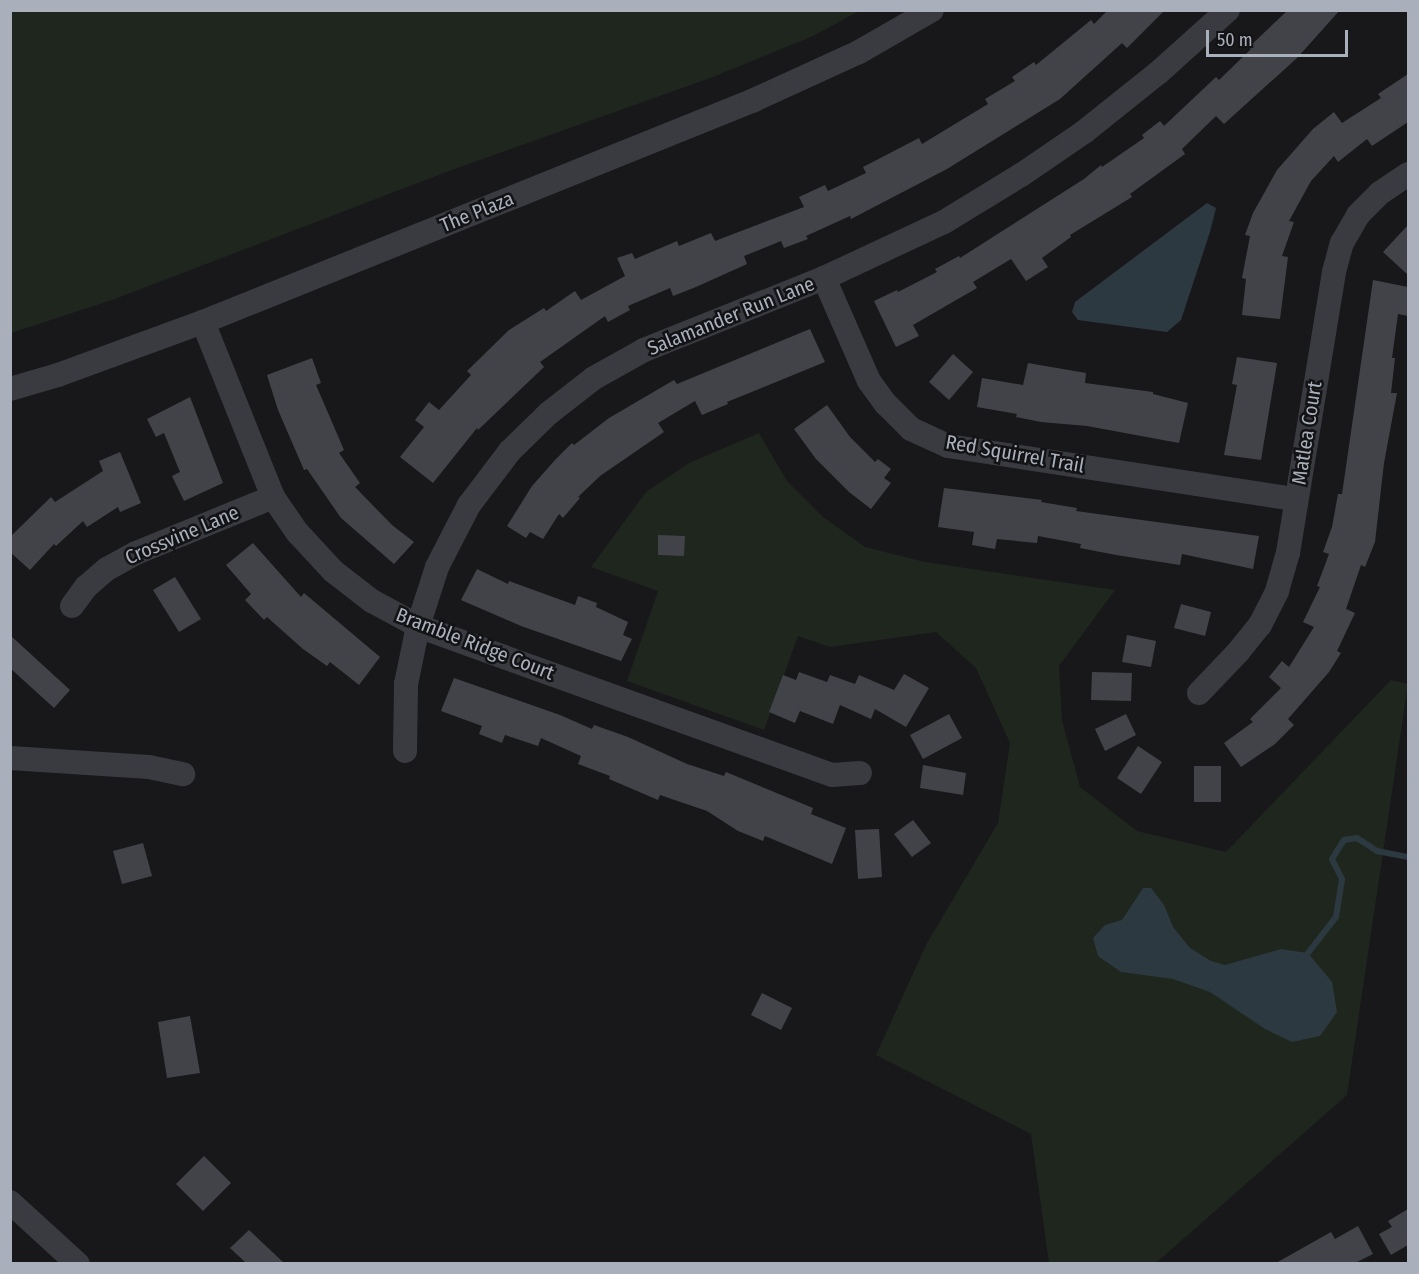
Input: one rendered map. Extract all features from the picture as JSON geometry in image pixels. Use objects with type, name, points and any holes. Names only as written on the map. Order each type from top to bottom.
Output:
[{"type":"street","name":"The Plaza","points":[[10,389],[58,375],[203,322],[802,80],[859,52],[932,10]]},
{"type":"street","name":"Salamander Run Lane","points":[[405,751],[406,684],[418,626],[437,567],[469,505],[510,451],[549,413],[594,378],[644,350],[824,278],[944,222],[1021,175],[1084,132],[1158,73],[1228,10]]},
{"type":"street","name":"Matlea Court","points":[[1199,693],[1260,625],[1277,591],[1288,553],[1295,499],[1334,272],[1342,243],[1358,215],[1380,193],[1408,174]]},
{"type":"street","name":"Red Squirrel Trail","points":[[824,278],[869,381],[886,404],[911,429],[948,446],[1295,499]]},
{"type":"street","name":"Bramble Ridge Court","points":[[203,322],[273,497],[297,532],[333,571],[372,601],[418,626],[832,775],[860,773]]},
{"type":"street","name":"Crossvine Lane","points":[[72,606],[86,587],[107,568],[136,552],[273,497]]},
{"type":"street","points":[[10,758],[148,767],[183,774]]},
{"type":"street","points":[[10,1202],[78,1263]]},
{"type":"shaded area","points":[[11,10],[859,11],[813,36],[713,77],[449,171],[112,300],[11,333]]},
{"type":"shaded area","points":[[1207,203],[1216,208],[1181,320],[1167,332],[1078,320],[1072,312],[1075,302]]},
{"type":"shaded area","points":[[759,433],[787,481],[823,517],[865,547],[925,562],[1115,590],[1059,666],[1062,720],[1080,787],[1137,831],[1226,852],[1391,680],[1408,684],[1347,1095],[1156,1263],[1049,1263],[1031,1134],[876,1055],[926,945],[998,823],[1010,743],[976,668],[936,632],[830,647],[798,636],[764,730],[627,681],[658,591],[591,567],[646,492],[689,463]]},
{"type":"shaded area","points":[[1143,888],[1151,888],[1164,905],[1173,927],[1190,948],[1211,961],[1225,965],[1281,949],[1308,953],[1332,982],[1337,1012],[1320,1036],[1292,1042],[1265,1029],[1210,992],[1173,979],[1121,972],[1098,956],[1093,938],[1105,925],[1122,920]]},
{"type":"building","points":[[1108,10],[1165,10],[1127,48],[1122,43],[1060,99],[947,169],[851,219],[850,216],[806,236],[808,239],[784,248],[781,241],[744,256],[747,264],[696,287],[673,296],[670,288],[628,306],[630,310],[608,322],[605,316],[540,362],[544,367],[478,430],[477,428],[433,483],[400,457],[424,427],[415,420],[429,402],[439,410],[471,375],[467,371],[509,330],[544,308],[546,311],[575,291],[581,300],[625,276],[617,258],[632,253],[635,259],[677,241],[679,246],[711,233],[715,241],[804,207],[799,197],[825,185],[828,191],[866,173],[863,167],[919,138],[922,144],[988,104],[985,99],[1015,81],[1012,77],[1034,62],[1036,65],[1091,20],[1094,24]]},
{"type":"building","points":[[1288,10],[1340,10],[1297,58],[1224,124],[1216,116],[1182,149],[1185,154],[1130,194],[1132,197],[1070,235],[1071,237],[1042,258],[1048,267],[1026,281],[1011,259],[973,282],[977,288],[913,325],[919,336],[896,347],[874,301],[897,290],[898,292],[937,272],[935,269],[959,256],[960,258],[1084,179],[1101,165],[1102,167],[1144,138],[1142,135],[1160,121],[1164,126],[1216,77],[1219,80],[1251,49],[1249,47]]},
{"type":"building","points":[[1408,74],[1408,122],[1372,146],[1367,139],[1338,162],[1334,156],[1311,181],[1289,221],[1294,222],[1282,256],[1288,257],[1280,319],[1242,315],[1246,279],[1242,278],[1250,236],[1245,235],[1253,213],[1277,170],[1313,129],[1334,112],[1342,123],[1381,98],[1378,94]]},
{"type":"building","points":[[1408,225],[1408,275],[1383,252]]},
{"type":"building","points":[[1373,280],[1408,287],[1408,316],[1398,314],[1392,358],[1395,358],[1391,393],[1397,393],[1384,463],[1375,542],[1365,567],[1361,565],[1346,609],[1355,613],[1337,651],[1341,653],[1329,672],[1288,719],[1294,725],[1275,744],[1241,767],[1224,743],[1253,722],[1250,719],[1281,688],[1269,677],[1282,661],[1289,667],[1314,627],[1303,622],[1320,587],[1317,586],[1329,554],[1323,552],[1332,527],[1338,494],[1342,494]]},
{"type":"building","points":[[810,329],[825,362],[727,402],[728,404],[702,415],[695,401],[658,423],[664,432],[600,476],[578,497],[580,498],[563,518],[559,514],[543,539],[530,532],[526,538],[507,526],[532,486],[555,460],[572,443],[574,445],[609,418],[674,380],[677,384]]},
{"type":"building","points":[[953,354],[973,372],[949,400],[929,382]]},
{"type":"building","points":[[1237,357],[1277,363],[1261,460],[1224,455],[1237,385],[1232,384]]},
{"type":"building","points":[[312,358],[321,383],[316,385],[344,450],[339,453],[360,483],[355,487],[392,525],[414,542],[394,564],[341,518],[307,469],[304,470],[278,410],[267,375]]},
{"type":"building","points":[[1028,363],[1086,373],[1085,383],[1153,392],[1153,394],[1188,403],[1179,443],[1087,426],[1041,422],[1016,417],[1017,414],[977,407],[982,378],[1023,385]]},
{"type":"building","points":[[190,397],[223,483],[184,501],[172,476],[180,472],[164,433],[156,437],[147,419]]},
{"type":"building","points":[[827,405],[850,437],[875,462],[878,459],[891,469],[884,478],[891,483],[871,509],[849,492],[816,459],[794,429]]},
{"type":"building","points":[[120,452],[141,503],[120,512],[118,507],[87,527],[83,521],[56,546],[54,544],[30,570],[10,552],[10,537],[51,497],[55,502],[103,471],[99,461]]},
{"type":"building","points":[[944,488],[1042,500],[1041,502],[1077,508],[1076,511],[1259,536],[1253,569],[1182,554],[1180,565],[1080,548],[1081,544],[1038,536],[1037,543],[997,539],[995,549],[972,545],[974,532],[938,527]]},
{"type":"building","points":[[658,535],[685,536],[684,556],[658,555]]},
{"type":"building","points":[[253,543],[301,597],[304,593],[380,657],[359,685],[330,662],[327,666],[303,649],[267,617],[264,620],[245,600],[251,594],[226,565]]},
{"type":"building","points":[[477,569],[508,584],[509,581],[575,605],[578,596],[597,603],[596,607],[628,622],[623,635],[632,639],[621,661],[521,626],[461,600]]},
{"type":"building","points":[[175,577],[201,619],[179,632],[153,590]]},
{"type":"building","points":[[1181,604],[1211,612],[1205,636],[1174,628]]},
{"type":"building","points":[[10,635],[70,690],[54,708],[10,668]]},
{"type":"building","points":[[1127,635],[1156,641],[1151,667],[1122,662]]},
{"type":"building","points":[[799,672],[827,682],[830,675],[855,684],[859,675],[894,690],[904,674],[929,688],[906,727],[875,709],[871,719],[840,705],[833,724],[800,711],[795,723],[769,712],[783,675],[796,680]]},
{"type":"building","points":[[1092,672],[1132,673],[1131,701],[1091,700]]},
{"type":"building","points":[[454,678],[560,715],[592,729],[594,725],[628,737],[687,764],[724,776],[726,772],[813,808],[811,814],[846,828],[832,864],[765,836],[763,841],[738,831],[707,811],[660,795],[658,800],[609,779],[610,776],[578,764],[581,756],[541,738],[538,746],[505,735],[502,743],[479,734],[482,726],[441,711]]},
{"type":"building","points":[[949,714],[962,738],[923,759],[910,735]]},
{"type":"building","points":[[1126,714],[1136,735],[1105,751],[1095,729]]},
{"type":"building","points":[[1138,746],[1162,762],[1141,794],[1117,778]]},
{"type":"building","points":[[923,765],[966,773],[963,795],[920,788]]},
{"type":"building","points":[[1194,766],[1221,766],[1221,802],[1194,802]]},
{"type":"building","points":[[913,820],[931,843],[912,857],[894,834]]},
{"type":"building","points":[[879,829],[882,877],[858,879],[855,830]]},
{"type":"building","points":[[143,843],[152,876],[122,884],[113,851]]},
{"type":"building","points":[[762,993],[792,1008],[781,1030],[751,1015]]},
{"type":"building","points":[[190,1016],[200,1073],[167,1078],[158,1022]]},
{"type":"building","points":[[204,1156],[231,1183],[203,1211],[176,1184]]},
{"type":"building","points":[[1408,1209],[1408,1245],[1391,1255],[1379,1234],[1392,1227],[1388,1221]]},
{"type":"building","points":[[1358,1226],[1373,1254],[1355,1263],[1276,1263],[1331,1232],[1335,1239]]},
{"type":"building","points":[[249,1230],[284,1263],[246,1263],[230,1248]]},
{"type":"waterway","points":[[1308,953],[1336,917],[1342,879],[1332,859],[1344,840],[1357,838],[1377,851],[1408,857]]}]
